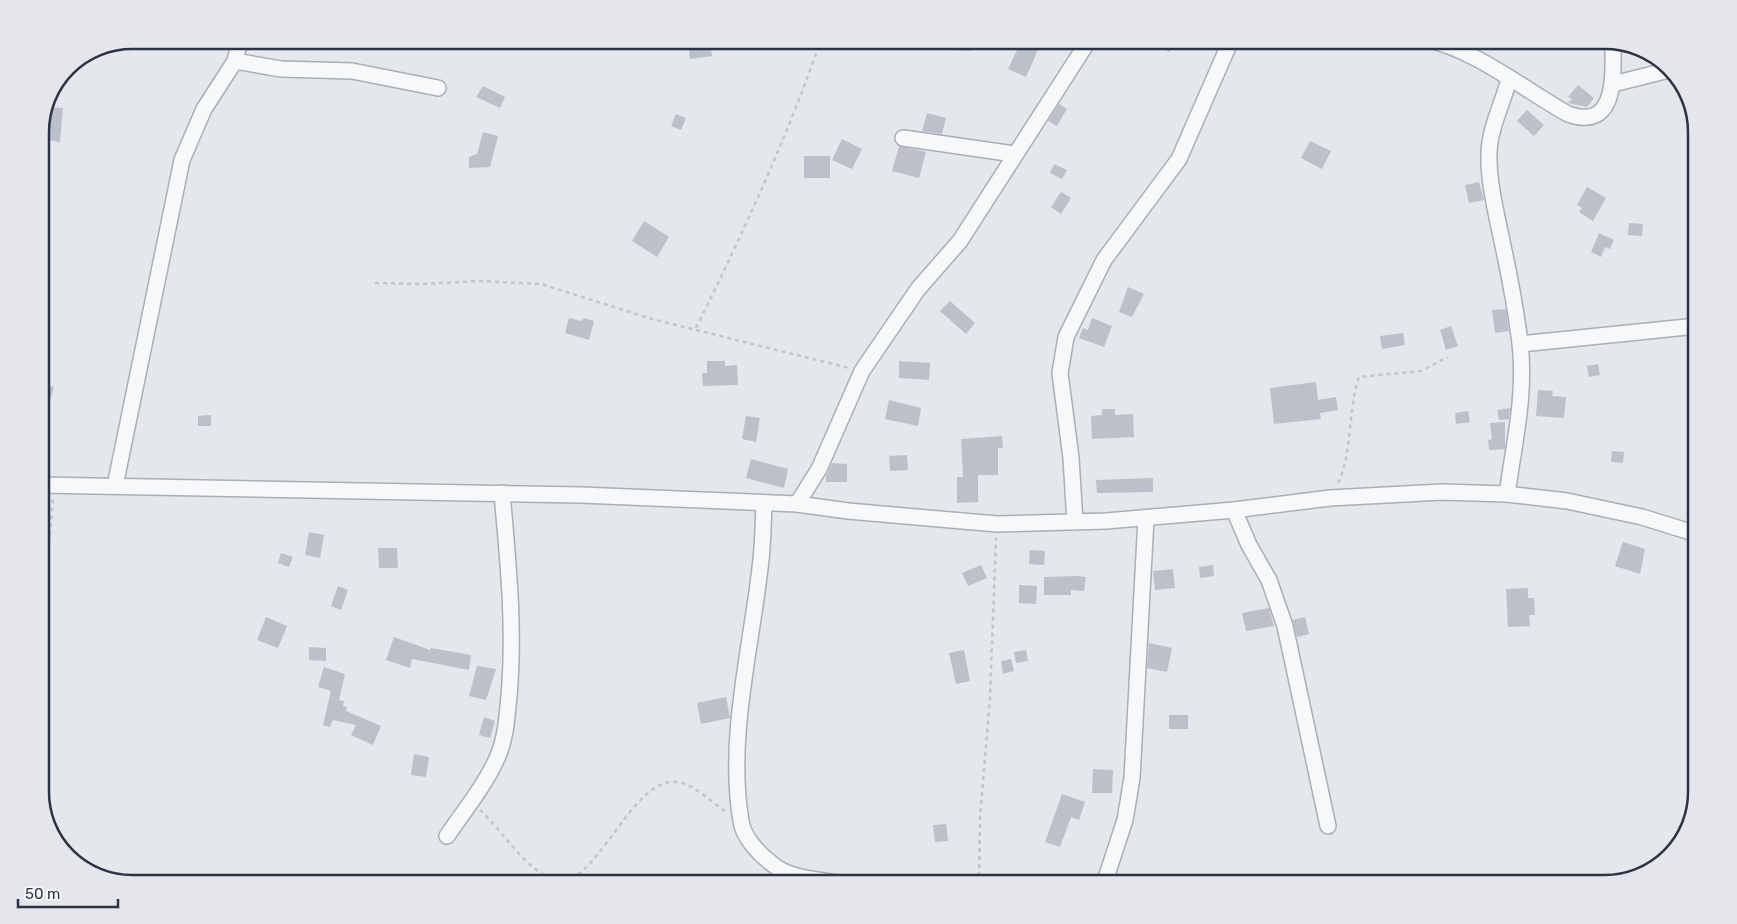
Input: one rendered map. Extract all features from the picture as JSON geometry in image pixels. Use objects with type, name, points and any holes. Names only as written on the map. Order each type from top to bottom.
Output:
[{"type":"street","points":[[115,486],[182,160],[204,110],[235,61],[238,49]]},
{"type":"street","points":[[797,504],[819,469],[862,371],[918,289],[960,241],[1083,49]]},
{"type":"street","points":[[1075,522],[1071,458],[1060,373],[1066,337],[1104,260],[1179,158],[1227,49]]},
{"type":"street","points":[[1458,49],[1568,114],[1581,119],[1594,117],[1601,111],[1612,94],[1614,49]]},
{"type":"street","points":[[235,61],[281,69],[352,72],[438,88]]},
{"type":"street","points":[[1613,84],[1663,72]]},
{"type":"street","points":[[1507,494],[1521,403],[1520,344],[1510,279],[1496,213],[1489,151],[1492,132],[1508,79]]},
{"type":"street","points":[[904,138],[1014,154]]},
{"type":"street","points":[[1520,344],[1688,327]]},
{"type":"street","points":[[49,485],[502,493],[797,504],[848,511],[997,524],[1146,518],[1234,510],[1330,498],[1434,492],[1507,494],[1604,508],[1688,531]]},
{"type":"street","points":[[447,836],[498,756],[504,738],[511,676],[510,586],[502,493]]},
{"type":"street","points":[[764,504],[760,567],[736,760],[741,822],[758,850],[772,864],[786,874],[792,875]]},
{"type":"street","points":[[1234,510],[1248,545],[1269,580],[1285,626],[1328,826]]},
{"type":"street","points":[[1107,875],[1125,820],[1132,778],[1146,518]]},
{"type":"path","points":[[696,328],[752,214],[794,116],[818,49]]},
{"type":"path","points":[[375,283],[422,284],[480,281],[541,284],[652,319],[696,328],[763,347],[862,371]]},
{"type":"path","points":[[1330,498],[1340,478],[1353,395],[1359,377],[1421,371],[1448,357]]},
{"type":"path","points":[[979,875],[980,817],[990,698],[997,524]]},
{"type":"path","points":[[578,875],[589,865],[636,805],[663,784],[676,782],[691,787],[741,822]]},
{"type":"path","points":[[470,802],[493,822],[526,860],[548,875]]},
{"type":"building","points":[[689,49],[711,49],[712,56],[690,59]]},
{"type":"building","points":[[971,49],[971,51],[948,50]]},
{"type":"building","points":[[1018,49],[1038,49],[1026,77],[1008,69]]},
{"type":"building","points":[[1578,85],[1594,98],[1587,107],[1568,103],[1572,99],[1568,97]]},
{"type":"building","points":[[483,86],[505,97],[500,108],[476,97]]},
{"type":"building","points":[[1059,104],[1067,109],[1057,126],[1048,121]]},
{"type":"building","points":[[53,107],[63,108],[60,142],[49,140],[50,115]]},
{"type":"building","points":[[1527,110],[1544,125],[1534,136],[1517,121]]},
{"type":"building","points":[[927,113],[946,118],[942,134],[922,131]]},
{"type":"building","points":[[676,114],[686,118],[681,130],[671,126]]},
{"type":"building","points":[[483,132],[498,136],[490,167],[469,168],[469,157],[477,154]]},
{"type":"building","points":[[842,139],[862,149],[852,169],[832,160]]},
{"type":"building","points":[[1310,141],[1331,151],[1322,169],[1301,158]]},
{"type":"building","points":[[899,146],[926,152],[919,178],[892,171]]},
{"type":"building","points":[[804,156],[830,156],[830,178],[804,178]]},
{"type":"building","points":[[1054,164],[1067,170],[1062,179],[1050,173]]},
{"type":"building","points":[[1479,182],[1484,200],[1469,203],[1465,185]]},
{"type":"building","points":[[1587,187],[1606,198],[1593,221],[1579,212],[1582,208],[1577,205]]},
{"type":"building","points":[[1061,192],[1071,198],[1061,214],[1051,207]]},
{"type":"building","points":[[644,221],[669,237],[657,257],[632,241]]},
{"type":"building","points":[[1629,223],[1643,224],[1642,236],[1628,235]]},
{"type":"building","points":[[1599,233],[1614,240],[1610,249],[1605,247],[1601,257],[1591,252]]},
{"type":"building","points":[[1128,287],[1144,294],[1132,317],[1119,312]]},
{"type":"building","points":[[950,301],[975,323],[966,334],[940,311]]},
{"type":"building","points":[[1506,309],[1509,331],[1495,333],[1492,310]]},
{"type":"building","points":[[569,318],[582,321],[583,318],[594,321],[589,340],[565,333]]},
{"type":"building","points":[[1092,318],[1112,326],[1104,347],[1079,338],[1083,328],[1088,330]]},
{"type":"building","points":[[1451,326],[1458,346],[1446,350],[1440,330]]},
{"type":"building","points":[[1403,333],[1405,345],[1382,349],[1380,336]]},
{"type":"building","points":[[707,361],[725,361],[725,366],[737,365],[738,385],[703,386],[702,373],[707,373]]},
{"type":"building","points":[[899,361],[930,363],[929,380],[899,378]]},
{"type":"building","points":[[1598,364],[1600,375],[1589,377],[1587,366]]},
{"type":"building","points":[[1316,382],[1318,400],[1336,397],[1338,410],[1320,413],[1321,419],[1274,424],[1270,388]]},
{"type":"building","points":[[49,386],[54,387],[49,404]]},
{"type":"building","points":[[1538,390],[1553,391],[1552,396],[1566,397],[1564,418],[1536,416]]},
{"type":"building","points":[[889,400],[921,408],[918,426],[885,419]]},
{"type":"building","points":[[1510,408],[1509,419],[1499,420],[1497,410]]},
{"type":"building","points":[[1102,409],[1115,409],[1115,415],[1133,414],[1134,437],[1092,439],[1091,416],[1102,415]]},
{"type":"building","points":[[1468,411],[1470,422],[1456,424],[1455,413]]},
{"type":"building","points":[[211,415],[211,426],[198,426],[198,416]]},
{"type":"building","points":[[746,416],[760,418],[756,442],[742,439]]},
{"type":"building","points":[[1505,422],[1505,449],[1489,450],[1488,440],[1492,439],[1490,423]]},
{"type":"building","points":[[1002,436],[1003,448],[998,448],[998,475],[978,475],[978,502],[957,503],[957,477],[963,477],[961,439]]},
{"type":"building","points":[[1612,451],[1624,452],[1623,463],[1611,462]]},
{"type":"building","points":[[907,455],[908,470],[890,471],[889,456]]},
{"type":"building","points":[[751,459],[788,469],[784,488],[746,478]]},
{"type":"building","points":[[832,463],[847,464],[847,482],[826,482],[826,476]]},
{"type":"building","points":[[1153,478],[1153,492],[1097,493],[1096,480]]},
{"type":"building","points":[[309,532],[324,535],[320,558],[305,555]]},
{"type":"building","points":[[1623,542],[1645,549],[1640,574],[1615,566]]},
{"type":"building","points":[[378,548],[397,548],[398,568],[379,568]]},
{"type":"building","points":[[1030,550],[1045,551],[1044,565],[1029,564]]},
{"type":"building","points":[[281,553],[293,557],[289,567],[278,563]]},
{"type":"building","points":[[981,565],[987,578],[968,586],[962,573]]},
{"type":"building","points":[[1213,565],[1214,576],[1200,578],[1199,567]]},
{"type":"building","points":[[1173,569],[1175,588],[1155,590],[1153,571]]},
{"type":"building","points":[[1044,577],[1086,577],[1084,591],[1071,590],[1071,595],[1044,595]]},
{"type":"building","points":[[1019,585],[1037,586],[1036,604],[1019,603]]},
{"type":"building","points":[[338,586],[348,590],[341,610],[331,606]]},
{"type":"building","points":[[1528,588],[1528,598],[1534,598],[1535,615],[1529,615],[1530,626],[1508,627],[1506,589]]},
{"type":"building","points":[[1269,608],[1274,626],[1246,631],[1242,613]]},
{"type":"building","points":[[266,617],[287,626],[278,648],[257,640]]},
{"type":"building","points":[[1305,617],[1309,634],[1297,637],[1293,620]]},
{"type":"building","points":[[394,637],[430,650],[431,648],[471,655],[469,670],[412,659],[410,668],[386,660]]},
{"type":"building","points":[[1149,643],[1172,648],[1167,672],[1147,668]]},
{"type":"building","points":[[309,647],[326,648],[326,661],[309,660]]},
{"type":"building","points":[[964,650],[970,681],[956,684],[949,653]]},
{"type":"building","points":[[1026,650],[1028,661],[1016,663],[1014,652]]},
{"type":"building","points":[[1011,659],[1014,671],[1003,674],[1001,661]]},
{"type":"building","points":[[477,666],[496,669],[486,700],[469,696]]},
{"type":"building","points":[[324,667],[345,674],[339,700],[344,701],[343,706],[347,707],[346,711],[381,726],[373,745],[351,735],[356,725],[333,720],[330,727],[323,725],[331,691],[318,687]]},
{"type":"building","points":[[726,697],[730,718],[701,724],[697,703]]},
{"type":"building","points":[[1169,715],[1188,715],[1188,729],[1169,729]]},
{"type":"building","points":[[484,717],[495,721],[490,738],[479,735]]},
{"type":"building","points":[[414,754],[429,757],[426,777],[411,775]]},
{"type":"building","points":[[1093,769],[1113,770],[1112,793],[1092,793]]},
{"type":"building","points":[[1062,794],[1085,802],[1079,820],[1071,817],[1060,847],[1045,842]]},
{"type":"building","points":[[946,824],[948,841],[935,842],[933,825]]}]
